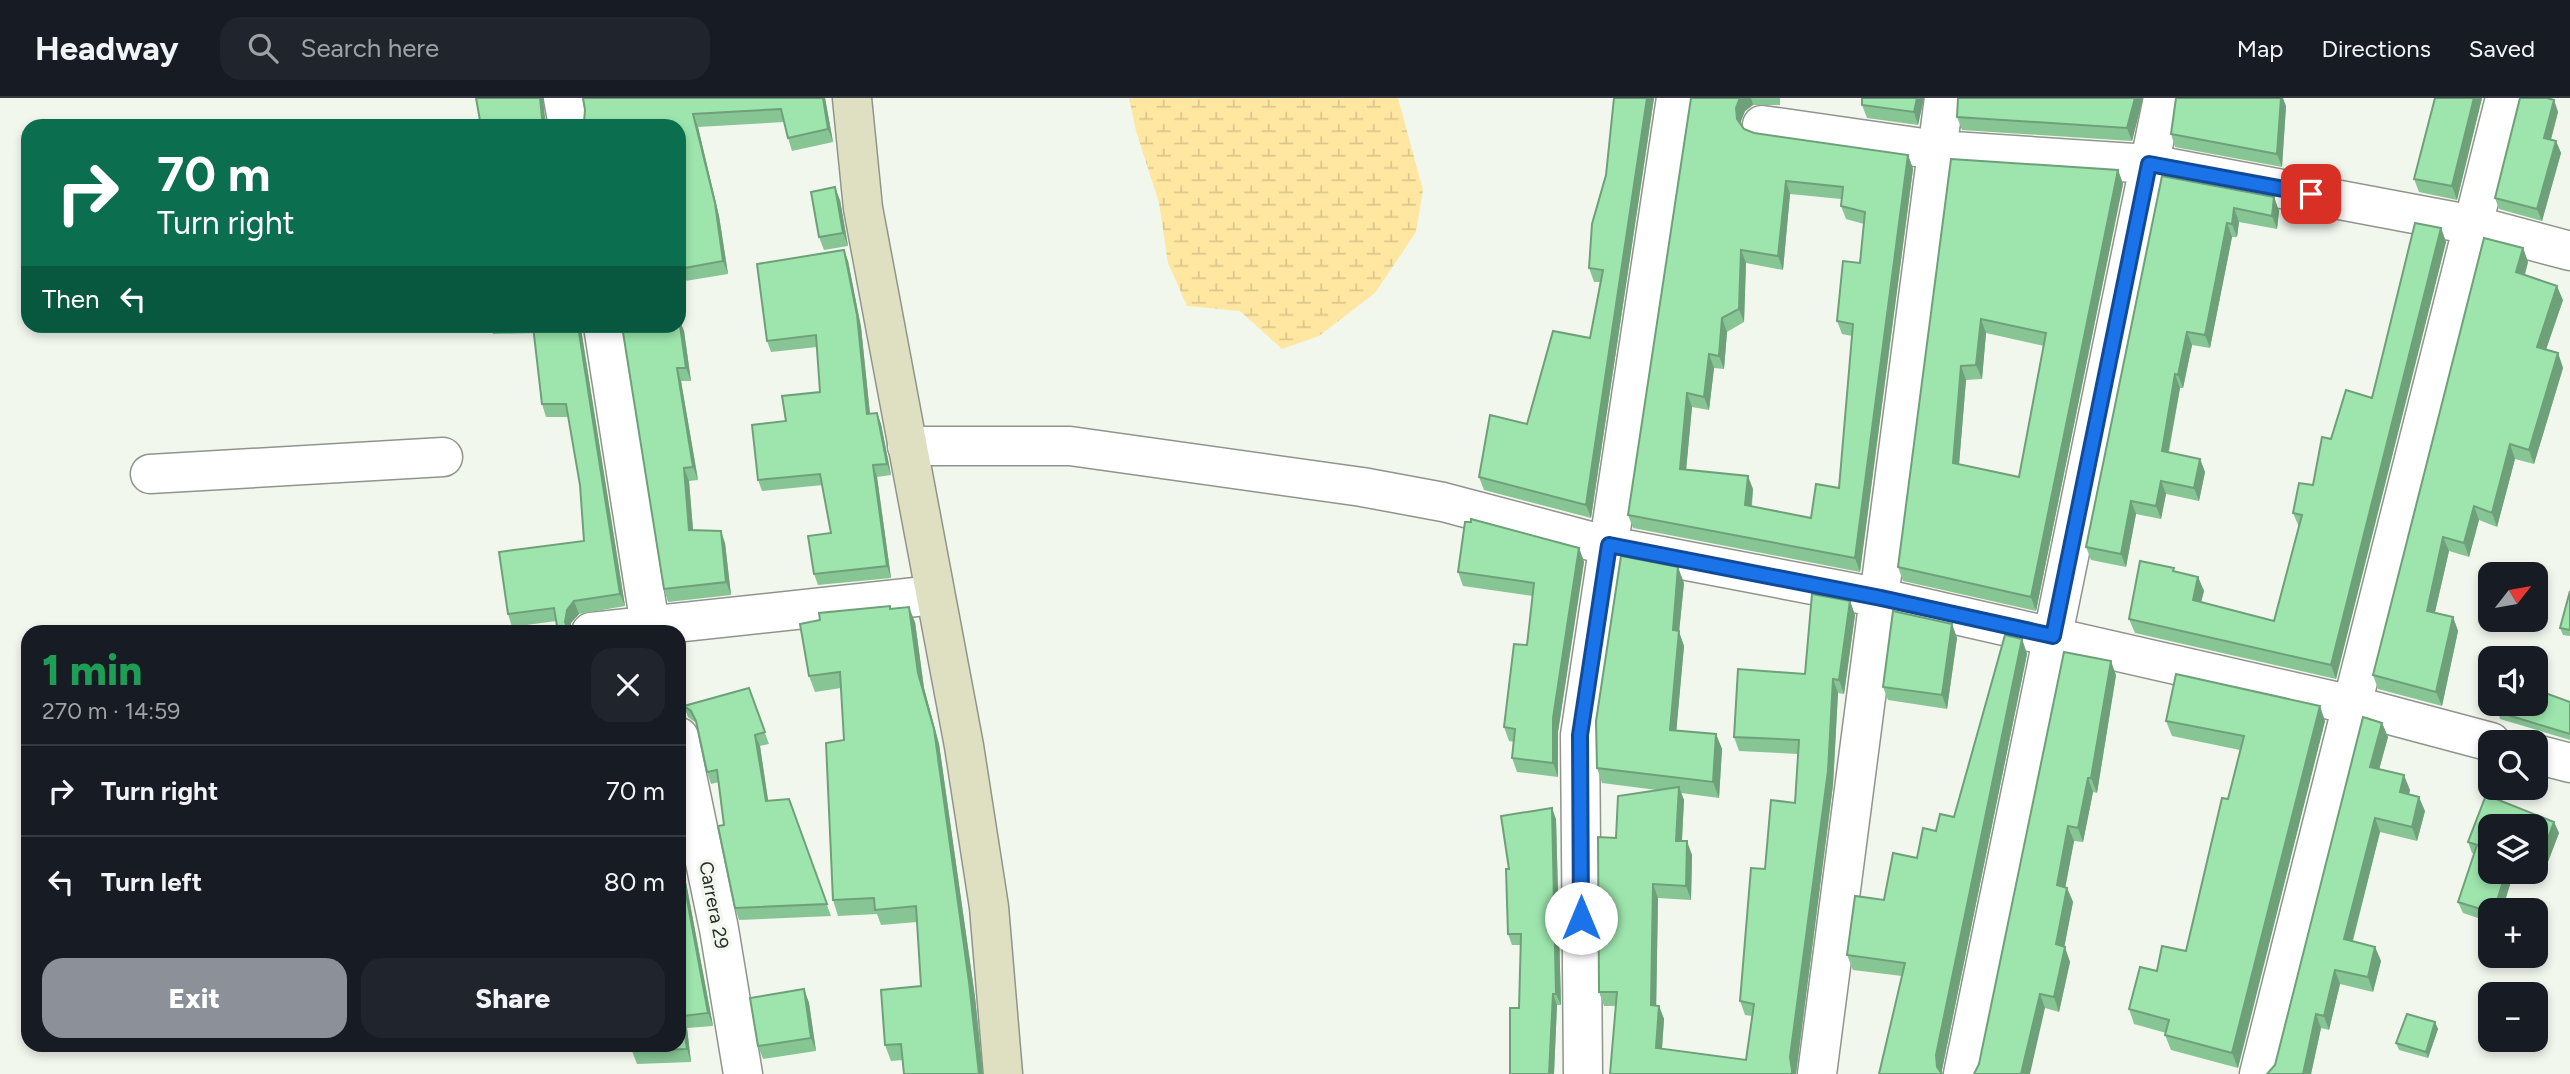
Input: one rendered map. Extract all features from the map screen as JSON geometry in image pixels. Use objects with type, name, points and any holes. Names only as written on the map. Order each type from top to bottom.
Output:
[{"type":"main road","points":[[852,98],[863,208],[964,746],[989,907],[1003,1074]]},
{"type":"street","points":[[563,98],[567,119]]},
{"type":"street","points":[[1583,1074],[1580,735],[1676,98]]},
{"type":"street","points":[[1818,1074],[1944,98]]},
{"type":"street","points":[[1963,1074],[2163,98]]},
{"type":"street","points":[[2259,1074],[2505,98]]},
{"type":"street","points":[[1762,125],[1937,150],[2149,164],[2473,225],[2570,251]]},
{"type":"street","points":[[604,333],[650,625]]},
{"type":"street","points":[[907,446],[1070,446],[1443,502],[1609,545],[1881,598],[2053,636],[2352,705],[2478,739]]},
{"type":"street","points":[[150,474],[443,457]]},
{"type":"street","points":[[676,625],[934,595]]},
{"type":"street","points":[[2548,757],[2570,763]]},
{"type":"street","name":"Carrera 29","points":[[686,771],[719,929],[743,1074]]},
{"type":"green space","points":[[1129,98],[1398,98],[1423,190],[1416,232],[1375,293],[1319,336],[1282,349],[1240,311],[1187,306],[1168,263],[1159,203],[1136,131]]},
{"type":"building","points":[[476,98],[540,98],[542,119],[480,119]]},
{"type":"building","points":[[583,98],[823,98],[828,129],[788,138],[781,109],[693,114],[715,203],[723,261],[686,268],[686,119],[584,119]]},
{"type":"building","points":[[1614,98],[1647,98],[1586,505],[1479,477],[1490,415],[1527,424],[1553,331],[1590,338],[1603,270],[1589,268],[1592,224],[1606,175]]},
{"type":"building","points":[[1691,98],[1740,98],[1736,108],[1737,119],[1744,129],[1754,133],[1908,155],[1855,558],[1628,515]],"holes":[[[1786,181],[1843,187],[1841,206],[1865,212],[1860,263],[1843,261],[1837,321],[1853,324],[1839,488],[1816,484],[1811,518],[1745,505],[1748,476],[1680,469],[1687,393],[1704,397],[1709,354],[1719,356],[1722,318],[1739,309],[1741,250],[1778,256]]]},
{"type":"building","points":[[1862,98],[1917,98],[1914,112],[1862,105]]},
{"type":"building","points":[[1958,98],[2135,98],[2127,128],[1957,117]]},
{"type":"building","points":[[2176,98],[2281,98],[2277,154],[2171,134]]},
{"type":"building","points":[[2435,98],[2474,98],[2452,186],[2414,179]]},
{"type":"building","points":[[2520,98],[2554,100],[2544,138],[2556,141],[2537,209],[2495,198]]},
{"type":"building","points":[[1951,159],[2118,170],[2031,597],[1898,567]],"holes":[[[1981,319],[2046,333],[2019,477],[1953,463],[1961,366],[1976,365]]]},
{"type":"building","points":[[2162,176],[2274,197],[2272,216],[2234,208],[2232,224],[2227,223],[2205,335],[2187,332],[2178,375],[2175,374],[2162,451],[2200,459],[2194,488],[2161,481],[2156,506],[2131,501],[2121,554],[2086,547]]},
{"type":"building","points":[[835,187],[843,233],[819,237],[811,192]]},
{"type":"building","points":[[2415,223],[2441,228],[2331,665],[2129,619],[2140,561],[2174,568],[2173,571],[2198,577],[2193,600],[2274,621],[2302,515],[2293,513],[2299,483],[2313,485],[2322,437],[2331,439],[2346,390],[2372,398]]},
{"type":"building","points":[[2484,238],[2523,248],[2516,272],[2557,286],[2537,347],[2558,353],[2529,450],[2510,444],[2492,513],[2474,506],[2464,543],[2443,537],[2427,611],[2453,617],[2436,692],[2373,675]]},
{"type":"building","points":[[844,250],[857,315],[867,414],[877,413],[887,464],[873,465],[887,566],[814,574],[808,536],[831,533],[820,474],[758,480],[752,425],[786,421],[782,396],[820,392],[816,335],[767,341],[757,264]]},
{"type":"building","points":[[534,333],[579,333],[620,594],[574,601],[567,610],[566,625],[557,625],[554,608],[508,614],[499,552],[584,541],[580,485],[566,404],[542,404]]},
{"type":"building","points":[[623,333],[681,333],[686,368],[677,368],[693,467],[684,468],[689,530],[721,531],[726,582],[664,589]]},
{"type":"building","points":[[1471,519],[1579,548],[1553,718],[1553,763],[1512,758],[1515,729],[1504,727],[1514,644],[1527,645],[1534,583],[1458,572],[1465,522],[1471,522]]},
{"type":"building","points":[[1621,556],[1678,567],[1673,630],[1679,631],[1670,730],[1716,734],[1713,782],[1597,768],[1596,721]]},
{"type":"building","points":[[2570,591],[2570,630],[2560,628]]},
{"type":"building","points":[[1812,594],[1850,601],[1839,680],[1833,679],[1828,771],[1790,1057],[1792,1074],[1610,1074],[1617,992],[1599,992],[1598,837],[1616,838],[1618,796],[1679,787],[1676,841],[1687,841],[1686,886],[1653,884],[1651,1005],[1659,1006],[1656,1048],[1746,1060],[1754,1004],[1740,1001],[1751,868],[1765,869],[1771,800],[1795,803],[1799,740],[1734,737],[1738,669],[1805,674]]},
{"type":"building","points":[[890,606],[890,609],[909,607],[918,673],[934,729],[979,1074],[904,1074],[901,1044],[885,1045],[881,990],[921,986],[916,906],[875,910],[874,898],[833,900],[826,743],[844,740],[840,672],[809,676],[800,624],[820,620],[819,613]]},
{"type":"building","points":[[1893,611],[1952,624],[1942,695],[1883,687]]},
{"type":"building","points":[[2005,635],[2022,639],[1936,1055],[1937,1067],[1942,1074],[1879,1074],[1905,963],[1847,955],[1855,896],[1884,900],[1893,853],[1917,858],[1923,828],[1936,831],[1940,814],[1954,817]]},
{"type":"building","points":[[2064,652],[2111,661],[2091,778],[2088,778],[2078,828],[2068,826],[2057,885],[2067,888],[2056,944],[2065,947],[2054,997],[2040,994],[2021,1074],[1974,1074],[1979,1064]]},
{"type":"building","points":[[2176,674],[2320,706],[2232,1053],[2165,1035],[2169,1020],[2129,1009],[2140,967],[2157,971],[2162,946],[2186,951],[2222,798],[2228,799],[2244,736],[2166,721]]},
{"type":"building","points":[[749,688],[765,732],[755,735],[766,801],[789,799],[827,904],[735,908],[718,826],[724,825],[717,770],[707,772],[696,721],[686,705]]},
{"type":"building","points":[[2548,694],[2570,702],[2570,734],[2511,716],[2548,716]]},
{"type":"building","points":[[2363,717],[2382,723],[2370,767],[2404,775],[2400,792],[2419,797],[2412,827],[2375,818],[2344,939],[2375,947],[2368,977],[2335,970],[2324,1016],[2316,1014],[2303,1074],[2267,1074],[2275,1065]]},
{"type":"building","points":[[2484,800],[2499,800],[2534,814],[2479,814]]},
{"type":"building","points":[[1552,808],[1556,994],[1553,994],[1549,1074],[1510,1074],[1510,1008],[1519,1008],[1521,934],[1508,934],[1506,869],[1509,869],[1501,816]]},
{"type":"building","points":[[2478,816],[2478,884],[2502,884],[2498,898],[2478,898],[2478,908],[2458,902],[2477,845],[2468,842]]},
{"type":"building","points":[[2548,820],[2554,822],[2548,838]]},
{"type":"building","points":[[686,894],[708,1013],[686,1016]]},
{"type":"building","points":[[804,989],[811,1038],[758,1046],[750,998]]},
{"type":"building","points":[[2407,1014],[2435,1022],[2426,1052],[2396,1043]]},
{"type":"route","points":[[1581,918],[1580,735],[1609,545],[1881,598],[2053,636],[2149,164],[2311,194]]}]
